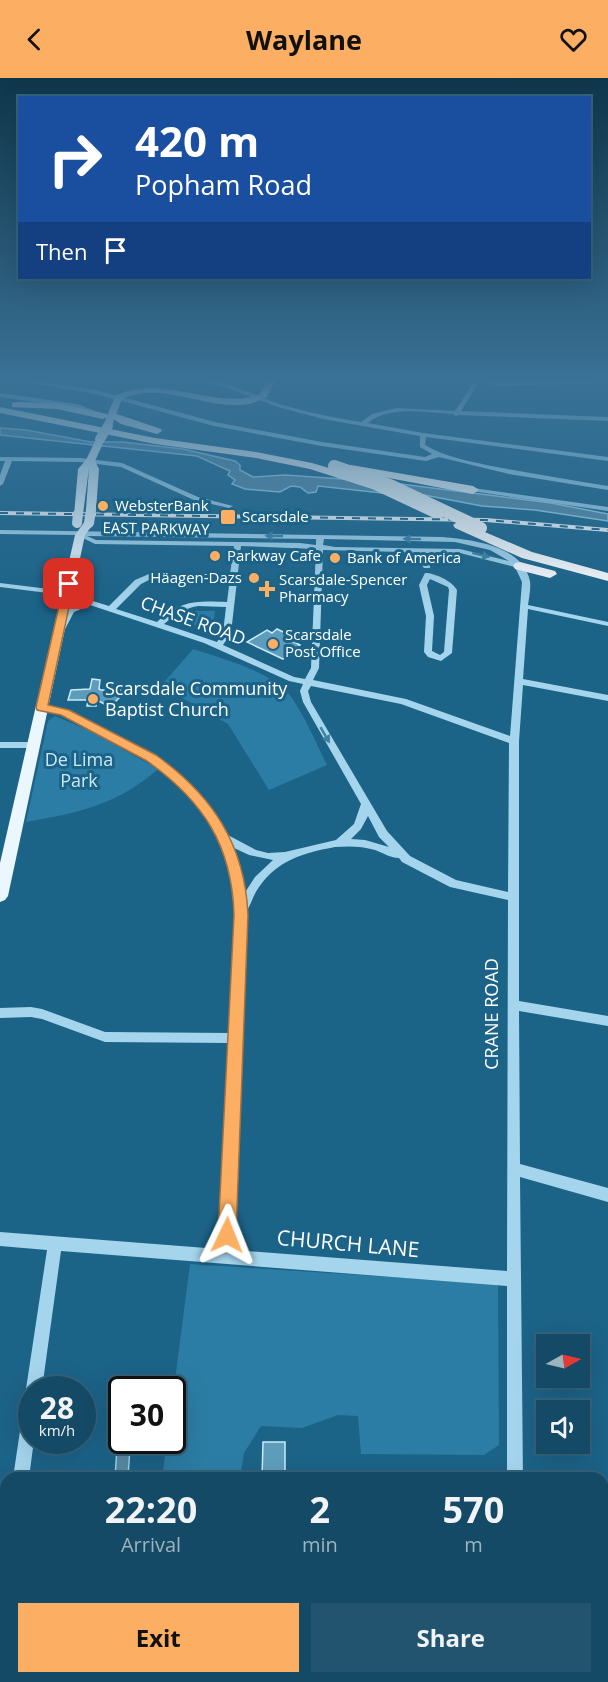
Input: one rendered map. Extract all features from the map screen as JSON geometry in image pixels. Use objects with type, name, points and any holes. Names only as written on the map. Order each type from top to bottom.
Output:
[{"type":"highway","points":[[261,456],[473,490]]},
{"type":"highway","points":[[277,456],[330,467],[390,485],[541,553],[608,570]]},
{"type":"highway","points":[[330,467],[382,488],[461,527],[541,560],[608,577]]},
{"type":"highway","points":[[453,546],[466,536],[461,527]]},
{"type":"highway","points":[[512,562],[608,583]]},
{"type":"main road","points":[[0,896],[67,596],[78,529],[83,469],[92,456]]},
{"type":"main road","points":[[78,529],[89,523],[94,469],[90,461]]},
{"type":"street","points":[[405,456],[426,459],[434,456]]},
{"type":"street","points":[[440,456],[528,475],[608,488]]},
{"type":"street","points":[[584,456],[608,459]]},
{"type":"street","points":[[0,459],[90,461],[128,466],[188,496],[229,506]]},
{"type":"street","points":[[0,484],[9,459]]},
{"type":"street","points":[[473,490],[608,509]]},
{"type":"street","points":[[0,532],[78,529]]},
{"type":"street","name":"EAST PARKWAY","points":[[78,529],[99,532],[228,536],[320,547],[438,550],[453,546]]},
{"type":"street","name":"EAST PARKWAY","points":[[78,529],[94,542],[238,544],[247,540],[320,537],[453,546],[512,562]]},
{"type":"street","points":[[139,543],[146,533]]},
{"type":"street","points":[[219,645],[227,633],[238,544],[228,536]]},
{"type":"street","points":[[320,537],[315,668],[304,693],[365,806],[383,834],[406,859]]},
{"type":"street","points":[[401,550],[420,557],[427,571],[451,586],[453,591],[448,653],[441,658],[430,655],[428,652],[430,616],[423,585],[427,571],[428,560],[438,550]]},
{"type":"street","points":[[512,562],[524,592]]},
{"type":"street","name":"CRANE ROAD","points":[[512,562],[526,582],[514,741],[515,1472]]},
{"type":"street","points":[[110,610],[138,582],[152,576],[233,576]]},
{"type":"street","name":"CHASE ROAD","points":[[0,585],[51,590],[219,645],[286,677],[403,701],[514,741]]},
{"type":"street","points":[[60,630],[71,610],[90,603]]},
{"type":"street","points":[[159,625],[175,609],[183,605],[230,605]]},
{"type":"street","points":[[523,606],[608,624]]},
{"type":"street","points":[[518,681],[608,698]]},
{"type":"street","points":[[42,707],[64,712],[164,767],[202,802],[234,860],[240,890],[241,915],[226,1256]]},
{"type":"street","points":[[0,745],[33,745]]},
{"type":"street","points":[[340,841],[362,823],[365,806]]},
{"type":"street","points":[[223,837],[256,854],[284,856],[340,841],[374,845],[454,884],[513,897]]},
{"type":"street","points":[[241,915],[250,890],[264,873],[284,856]]},
{"type":"street","points":[[513,1005],[608,1021]]},
{"type":"street","points":[[0,1012],[42,1014],[67,1021],[88,1032],[105,1037],[236,1038]]},
{"type":"street","points":[[513,1169],[608,1195]]},
{"type":"street","name":"CHURCH LANE","points":[[0,1239],[513,1279]]},
{"type":"street","points":[[36,1376],[55,1245]]},
{"type":"street","points":[[22,1472],[25,1454]]},
{"type":"green space","points":[[187,611],[215,611],[213,627],[208,630],[177,620]]},
{"type":"green space","points":[[193,649],[255,671],[286,691],[302,715],[327,765],[269,790],[228,724],[161,686]]},
{"type":"green space","name":"De Lima Park","points":[[55,716],[90,731],[158,769],[127,791],[96,806],[26,822],[48,721]]},
{"type":"green space","points":[[190,1264],[498,1284],[499,1445],[484,1455],[361,1454],[358,1416],[338,1415],[302,1428],[261,1426],[244,1453],[241,1472],[163,1472],[165,1454],[186,1454],[186,1376],[176,1376]]},
{"type":"shaded area","points":[[197,456],[213,456],[235,461],[240,465],[240,470],[253,477],[285,475],[385,482],[551,503],[608,514],[608,521],[535,510],[482,506],[424,495],[318,486],[316,492],[308,493],[300,487],[291,486],[280,492],[245,489],[232,484],[235,480],[228,475],[230,471]]},
{"type":"shaded area","points":[[117,1454],[130,1454],[128,1472],[115,1472]]},
{"type":"building","name":"Scarsdale Post Office","points":[[277,629],[296,638],[292,641],[300,645],[283,659],[247,642],[267,630],[272,633]]},
{"type":"building","name":"Scarsdale Community Baptist Church","points":[[92,679],[100,680],[99,689],[101,690],[121,690],[120,697],[110,707],[97,700],[96,706],[87,706],[88,700],[68,700],[71,690],[90,689]]},
{"type":"building","points":[[263,1442],[285,1442],[285,1472],[262,1472]]},
{"type":"railway","points":[[0,513],[486,520],[608,530]]},
{"type":"place","name":"WebsterBank","points":[[103,506]]},
{"type":"place","name":"Scarsdale","points":[[228,517]]},
{"type":"place","name":"Parkway Cafe","points":[[215,556]]},
{"type":"place","name":"Bank of America","points":[[335,558]]},
{"type":"place","name":"Häagen-Dazs","points":[[254,578]]},
{"type":"place","name":"Scarsdale-Spencer Pharmacy","points":[[267,589]]},
{"type":"place","name":"Scarsdale Post Office","points":[[273,644]]},
{"type":"place","name":"Scarsdale Community Baptist Church","points":[[93,699]]},
{"type":"route","points":[[69,584],[42,707],[64,712],[164,767],[202,802],[216,822],[234,860],[240,890],[241,915],[227,1235]]}]
